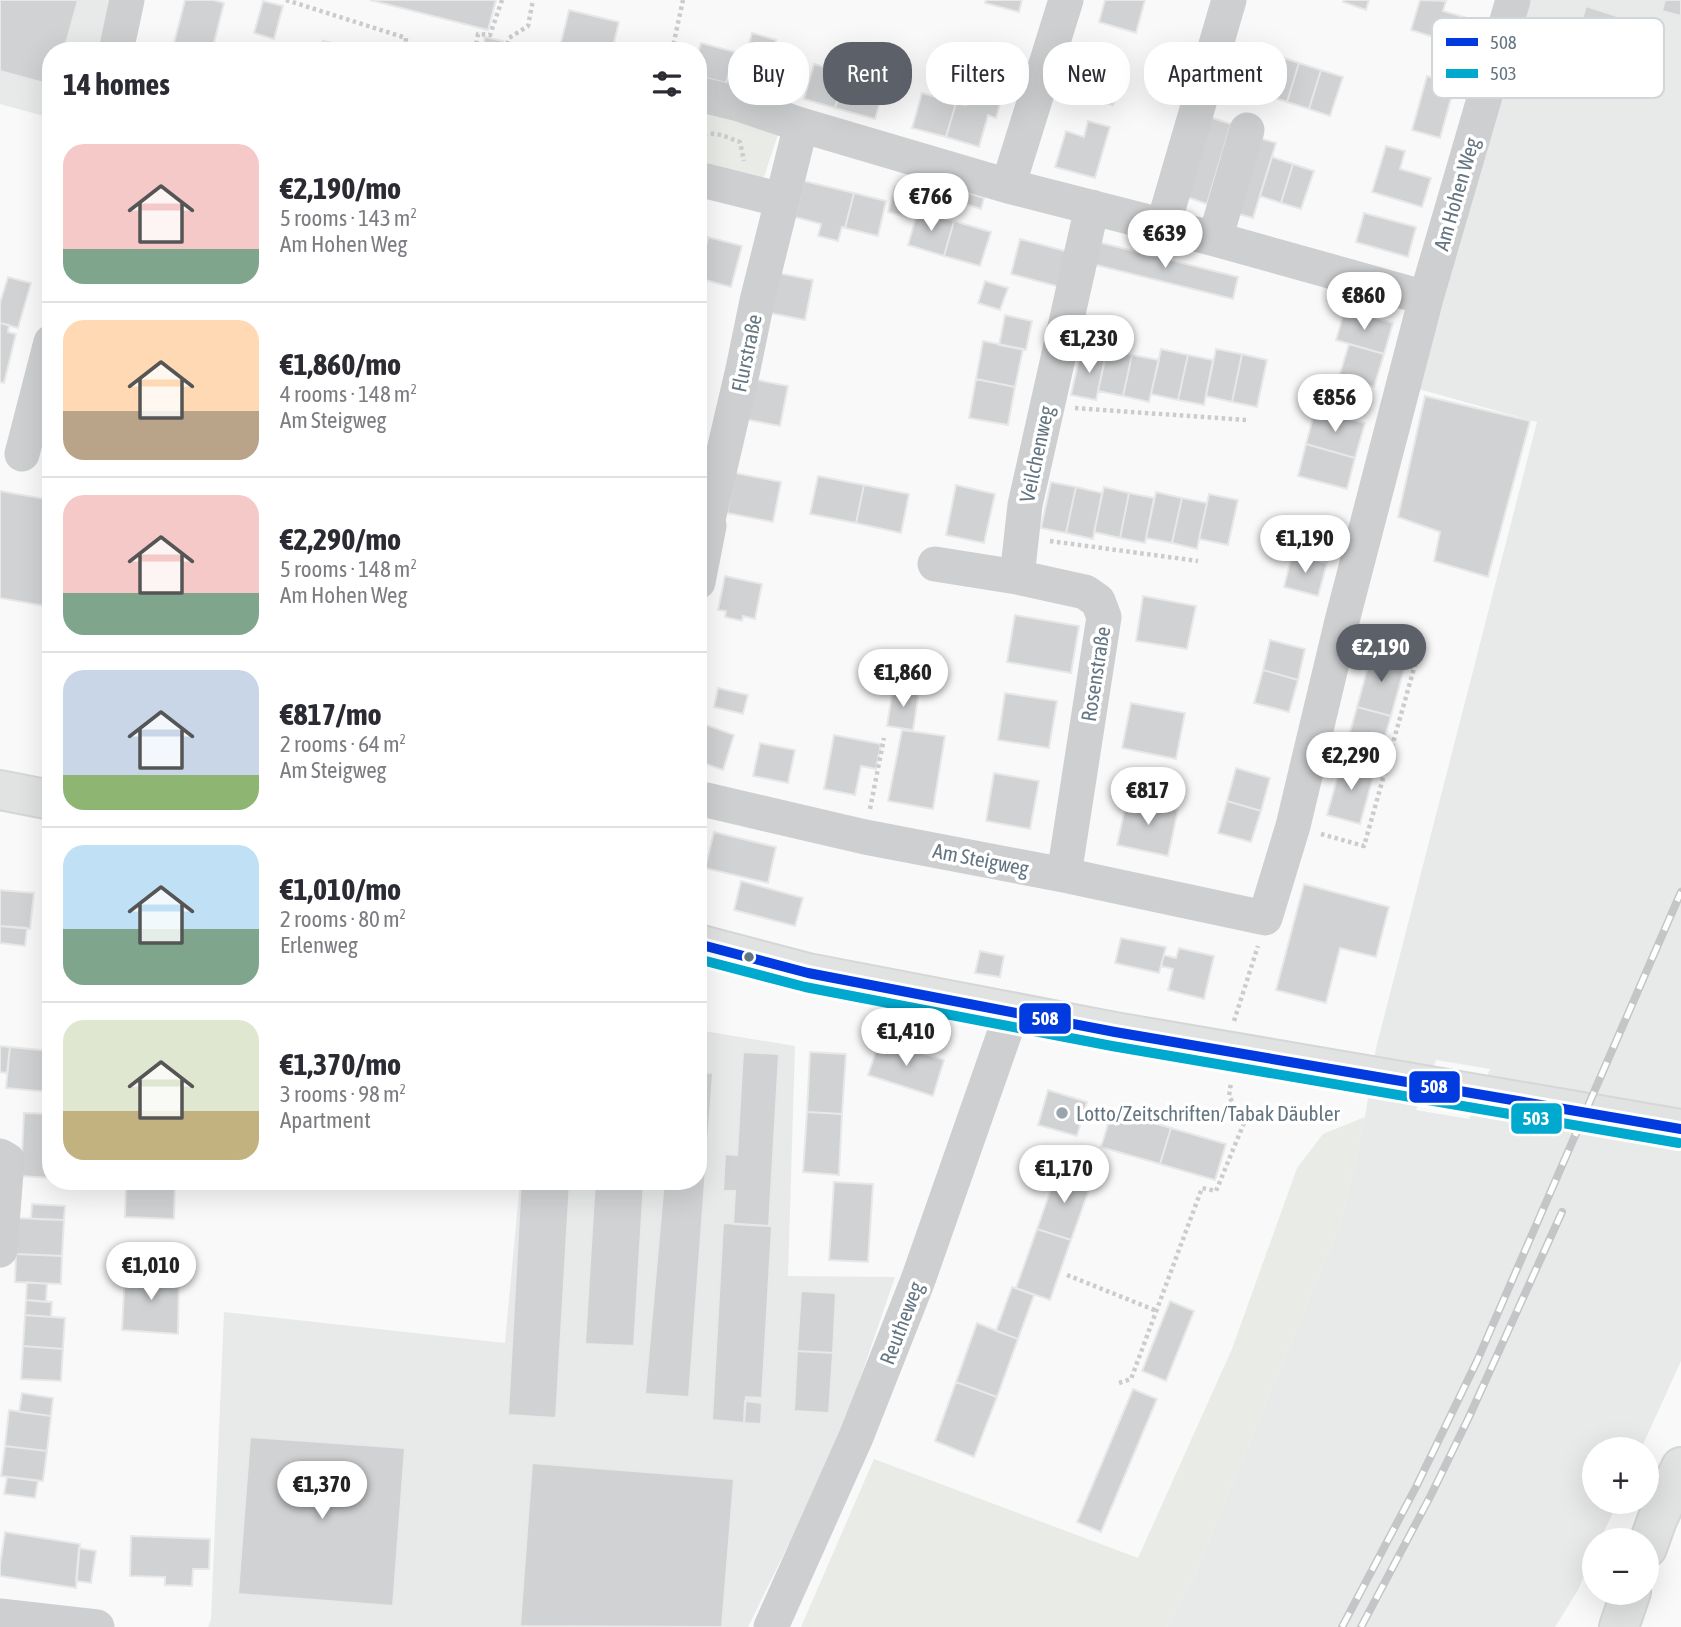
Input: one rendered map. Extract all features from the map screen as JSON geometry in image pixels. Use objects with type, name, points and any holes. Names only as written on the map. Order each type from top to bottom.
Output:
[{"type":"main road","points":[[0,790],[42,798]]},
{"type":"main road","points":[[707,946],[807,973],[1115,1032],[1681,1129]]},
{"type":"main road","points":[[1654,1528],[1681,1467]]},
{"type":"main road","points":[[1619,1627],[1627,1605]]},
{"type":"street","points":[[118,42],[127,0]]},
{"type":"street","points":[[1008,186],[1066,0]]},
{"type":"street","points":[[1163,226],[1229,0]]},
{"type":"street","name":"Am Hohen Weg","points":[[1508,18],[1513,0]]},
{"type":"street","points":[[707,96],[1008,186],[1215,239],[1426,298]]},
{"type":"street","name":"Am Hohen Weg","points":[[1265,918],[1293,826],[1342,621],[1426,298],[1484,98]]},
{"type":"street","name":"Flurstraße","points":[[707,536],[708,519],[757,301],[801,125]]},
{"type":"street","points":[[1215,239],[1247,131]]},
{"type":"street","points":[[707,181],[782,200]]},
{"type":"street","name":"Veilchenweg","points":[[1021,538],[1025,505],[1092,207]]},
{"type":"street","points":[[24,455],[42,380]]},
{"type":"street","points":[[1017,578],[1021,538]]},
{"type":"street","name":"Rosenstraße","points":[[935,564],[1085,592],[1098,601],[1104,617],[1064,875]]},
{"type":"street","name":"Am Steigweg","points":[[707,800],[865,837],[1064,875],[1265,918]]},
{"type":"street","name":"Reutheweg","points":[[771,1627],[843,1468],[913,1292],[1012,1012]]},
{"type":"street","points":[[0,1156],[8,1160],[0,1250]]},
{"type":"street","points":[[0,1616],[97,1627]]},
{"type":"path","points":[[286,0],[406,38],[406,42]]},
{"type":"path","points":[[477,42],[478,34],[491,35],[502,0]]},
{"type":"path","points":[[508,42],[509,38],[528,26],[533,0]]},
{"type":"path","points":[[674,42],[683,0]]},
{"type":"path","points":[[707,134],[713,133],[740,142],[745,160],[735,188]]},
{"type":"path","points":[[1047,406],[1245,420]]},
{"type":"path","points":[[1021,538],[1198,561]]},
{"type":"path","points":[[1293,826],[1364,846],[1422,640],[1342,621]]},
{"type":"path","points":[[865,837],[884,738]]},
{"type":"path","points":[[1232,1029],[1265,918]]},
{"type":"path","points":[[1119,1383],[1131,1379],[1202,1188],[1216,1191],[1244,1123],[1229,1096],[1231,1081]]},
{"type":"path","points":[[1067,1275],[1157,1311]]},
{"type":"shaded area","points":[[0,0],[112,0],[100,42],[42,42],[42,116],[0,104]]},
{"type":"shaded area","points":[[1522,0],[1681,0],[1681,1361],[1646,1437],[1582,1437],[1582,1514],[1612,1514],[1606,1528],[1582,1528],[1582,1581],[1555,1627],[1167,1627],[1194,1576],[1340,1224],[1365,1117],[1376,1048],[1537,422],[1415,388],[1495,98],[1664,98],[1664,18],[1517,18]],"holes":[[[1436,1060],[1490,1069],[1469,1119],[1416,1110]]]},
{"type":"shaded area","points":[[707,108],[780,128],[762,183],[707,169]]},
{"type":"shaded area","points":[[707,1031],[795,1046],[788,1276],[895,1277],[838,1443],[748,1627],[208,1627],[211,1619],[224,1312],[505,1343],[519,1190],[707,1190]]},
{"type":"shaded area","points":[[1365,1117],[1340,1224],[1194,1576],[1167,1627],[801,1627],[874,1459],[1138,1558],[1232,1349],[1297,1168],[1323,1134]]},
{"type":"building","points":[[0,0],[78,0],[66,42],[42,42],[42,83],[0,71]]},
{"type":"building","points":[[185,0],[213,0],[224,3],[214,42],[174,42]]},
{"type":"building","points":[[370,0],[496,0],[488,30]]},
{"type":"building","points":[[986,0],[1022,0],[1019,12],[985,3]]},
{"type":"building","points":[[1105,0],[1145,0],[1136,33],[1099,22]]},
{"type":"building","points":[[1369,0],[1366,10],[1343,2]]},
{"type":"building","points":[[1420,0],[1446,1],[1443,11],[1467,18],[1432,18],[1432,36],[1411,30]]},
{"type":"building","points":[[1665,0],[1681,0],[1681,16],[1662,11]]},
{"type":"building","points":[[263,1],[283,6],[274,39],[254,33]]},
{"type":"building","points":[[1586,6],[1623,18],[1582,18]]},
{"type":"building","points":[[569,10],[619,22],[614,42],[561,42]]},
{"type":"building","points":[[752,33],[776,40],[775,42],[750,42]]},
{"type":"building","points":[[485,37],[503,41],[503,42],[484,42]]},
{"type":"building","points":[[707,45],[728,50],[726,83],[707,78]]},
{"type":"building","points":[[1287,59],[1299,63],[1287,102]]},
{"type":"building","points":[[1299,63],[1321,70],[1309,109],[1287,102]]},
{"type":"building","points":[[814,64],[823,67],[823,105],[809,100],[809,82]]},
{"type":"building","points":[[1321,70],[1343,77],[1330,116],[1309,109]]},
{"type":"building","points":[[1427,76],[1432,77],[1432,98],[1451,98],[1440,138],[1412,130]]},
{"type":"building","points":[[922,93],[926,94],[926,105],[955,105],[946,137],[912,128]]},
{"type":"building","points":[[836,105],[879,105],[875,119],[835,108]]},
{"type":"building","points":[[955,105],[1000,105],[996,118],[988,115],[979,147],[946,137]]},
{"type":"building","points":[[1209,117],[1231,124],[1207,204],[1184,196]]},
{"type":"building","points":[[1088,121],[1110,127],[1095,178],[1055,167],[1066,131],[1084,137]]},
{"type":"building","points":[[1259,138],[1276,143],[1253,218],[1235,213]]},
{"type":"building","points":[[1386,146],[1405,151],[1400,169],[1431,178],[1422,207],[1372,192]]},
{"type":"building","points":[[1272,157],[1293,164],[1281,203],[1260,196]]},
{"type":"building","points":[[1293,164],[1314,171],[1301,209],[1281,203]]},
{"type":"building","points":[[804,181],[854,193],[845,228],[842,227],[838,241],[818,236],[821,224],[795,217]]},
{"type":"building","points":[[895,187],[914,192],[907,217],[888,212]]},
{"type":"building","points":[[962,191],[984,198],[981,209],[959,202]]},
{"type":"building","points":[[854,193],[886,201],[878,236],[845,228]]},
{"type":"building","points":[[918,210],[954,221],[944,256],[908,245]]},
{"type":"building","points":[[1364,213],[1416,227],[1408,257],[1356,242]]},
{"type":"building","points":[[954,221],[991,232],[980,266],[944,256]]},
{"type":"building","points":[[708,237],[742,246],[731,287],[707,280]]},
{"type":"building","points":[[1020,239],[1069,252],[1060,287],[1011,274]]},
{"type":"building","points":[[1098,242],[1238,277],[1233,299],[1092,264]]},
{"type":"building","points":[[778,273],[813,280],[805,320],[770,313]]},
{"type":"building","points":[[8,277],[31,283],[18,328],[0,323],[0,303]]},
{"type":"building","points":[[985,281],[1008,288],[1000,310],[978,303]]},
{"type":"building","points":[[1345,309],[1393,323],[1384,354],[1336,340]]},
{"type":"building","points":[[1005,315],[1032,321],[1026,350],[999,345]]},
{"type":"building","points":[[0,323],[9,325],[8,332],[16,334],[4,383],[0,382]]},
{"type":"building","points":[[983,341],[1023,349],[1015,387],[976,379]]},
{"type":"building","points":[[1349,344],[1384,354],[1374,387],[1339,377]]},
{"type":"building","points":[[1107,349],[1132,355],[1123,396],[1098,391]]},
{"type":"building","points":[[1161,349],[1188,355],[1178,400],[1151,394]]},
{"type":"building","points":[[1216,349],[1242,354],[1232,402],[1206,396]]},
{"type":"building","points":[[1081,350],[1106,355],[1096,400],[1071,395]]},
{"type":"building","points":[[1242,354],[1267,360],[1257,407],[1232,402]]},
{"type":"building","points":[[1132,355],[1159,360],[1149,402],[1123,396]]},
{"type":"building","points":[[1188,355],[1213,360],[1204,405],[1178,400]]},
{"type":"building","points":[[752,379],[788,386],[780,426],[744,419]]},
{"type":"building","points":[[976,379],[1015,387],[1008,425],[969,418]]},
{"type":"building","points":[[1425,396],[1530,421],[1488,577],[1434,561],[1440,532],[1398,517]]},
{"type":"building","points":[[1315,410],[1365,423],[1355,458],[1306,444]]},
{"type":"building","points":[[1306,444],[1355,458],[1347,489],[1298,476]]},
{"type":"building","points":[[735,473],[781,482],[773,522],[727,513]]},
{"type":"building","points":[[818,476],[864,485],[856,523],[810,514]]},
{"type":"building","points":[[1051,482],[1076,487],[1066,533],[1041,528]]},
{"type":"building","points":[[864,485],[909,494],[901,533],[856,523]]},
{"type":"building","points":[[956,485],[995,494],[984,543],[946,535]]},
{"type":"building","points":[[1076,487],[1102,493],[1093,539],[1066,533]]},
{"type":"building","points":[[1104,487],[1129,493],[1120,538],[1094,532]]},
{"type":"building","points":[[0,491],[42,498],[42,605],[0,598]]},
{"type":"building","points":[[1156,492],[1182,498],[1172,543],[1146,538]]},
{"type":"building","points":[[1129,493],[1154,498],[1145,543],[1120,538]]},
{"type":"building","points":[[1209,494],[1238,500],[1228,545],[1199,539]]},
{"type":"building","points":[[1182,498],[1207,503],[1197,549],[1172,543]]},
{"type":"building","points":[[1300,525],[1335,534],[1327,563],[1292,554]]},
{"type":"building","points":[[1292,554],[1327,563],[1318,596],[1284,587]]},
{"type":"building","points":[[725,576],[762,584],[755,619],[743,616],[742,621],[725,617],[726,611],[718,610]]},
{"type":"building","points":[[1143,596],[1196,606],[1187,649],[1136,641]]},
{"type":"building","points":[[1015,615],[1079,626],[1071,673],[1007,662]]},
{"type":"building","points":[[1270,640],[1305,649],[1298,680],[1263,670]]},
{"type":"building","points":[[1372,652],[1406,662],[1391,716],[1357,707]]},
{"type":"building","points":[[1263,670],[1298,680],[1289,712],[1254,703]]},
{"type":"building","points":[[893,687],[919,692],[913,730],[887,726]]},
{"type":"building","points":[[718,688],[748,695],[743,714],[714,707]]},
{"type":"building","points":[[1005,693],[1057,701],[1049,748],[998,740]]},
{"type":"building","points":[[1131,703],[1185,713],[1176,759],[1122,748]]},
{"type":"building","points":[[1357,707],[1391,716],[1375,770],[1342,761]]},
{"type":"building","points":[[707,725],[734,735],[723,770],[707,764]]},
{"type":"building","points":[[902,730],[945,736],[933,809],[888,801]]},
{"type":"building","points":[[834,735],[881,744],[876,769],[861,766],[855,795],[824,789]]},
{"type":"building","points":[[760,743],[795,750],[788,783],[753,776]]},
{"type":"building","points":[[1342,761],[1375,770],[1360,824],[1327,815]]},
{"type":"building","points":[[1236,768],[1270,778],[1261,811],[1227,801]]},
{"type":"building","points":[[994,773],[1039,781],[1030,829],[986,821]]},
{"type":"building","points":[[1127,799],[1178,810],[1168,856],[1117,845]]},
{"type":"building","points":[[1227,801],[1261,811],[1251,842],[1218,833]]},
{"type":"building","points":[[714,832],[776,847],[768,883],[707,868]]},
{"type":"building","points":[[741,881],[803,898],[795,926],[734,910]]},
{"type":"building","points":[[1304,884],[1389,907],[1376,957],[1340,948],[1326,1003],[1276,990]]},
{"type":"building","points":[[0,890],[34,893],[30,929],[0,926]]},
{"type":"building","points":[[0,926],[27,928],[25,946],[0,943]]},
{"type":"building","points":[[1121,938],[1166,947],[1159,973],[1115,963]]},
{"type":"building","points":[[1179,948],[1214,956],[1204,999],[1168,990],[1173,969],[1161,966],[1164,955],[1176,958]]},
{"type":"building","points":[[980,951],[1004,956],[1000,977],[975,973]]},
{"type":"building","points":[[880,1039],[944,1060],[933,1096],[868,1075]]},
{"type":"building","points":[[0,1046],[10,1047],[7,1073],[0,1072]]},
{"type":"building","points":[[10,1047],[42,1050],[42,1091],[6,1088]]},
{"type":"building","points":[[743,1052],[779,1054],[769,1226],[733,1224],[735,1191],[723,1191],[725,1154],[737,1155]]},
{"type":"building","points":[[810,1052],[846,1054],[842,1114],[807,1112]]},
{"type":"building","points":[[707,1073],[713,1073],[707,1154]]},
{"type":"building","points":[[1048,1090],[1087,1102],[1077,1136],[1038,1125]]},
{"type":"building","points":[[1112,1111],[1171,1128],[1160,1164],[1101,1147]]},
{"type":"building","points":[[807,1112],[842,1114],[839,1175],[803,1172]]},
{"type":"building","points":[[24,1113],[42,1114],[42,1177],[21,1176]]},
{"type":"building","points":[[1171,1128],[1226,1144],[1215,1180],[1160,1164]]},
{"type":"building","points":[[1058,1169],[1092,1181],[1071,1240],[1037,1229]]},
{"type":"building","points":[[834,1182],[873,1184],[868,1262],[829,1260]]},
{"type":"building","points":[[126,1190],[175,1190],[174,1219],[125,1217]]},
{"type":"building","points":[[520,1190],[569,1190],[556,1418],[508,1415]]},
{"type":"building","points":[[594,1190],[643,1190],[634,1346],[585,1344]]},
{"type":"building","points":[[663,1190],[704,1190],[689,1397],[645,1394]]},
{"type":"building","points":[[32,1204],[65,1206],[64,1220],[31,1219]]},
{"type":"building","points":[[18,1218],[64,1220],[62,1256],[16,1254]]},
{"type":"building","points":[[723,1223],[772,1226],[762,1398],[746,1397],[744,1423],[712,1420]]},
{"type":"building","points":[[1037,1229],[1071,1240],[1050,1300],[1016,1288]]},
{"type":"building","points":[[16,1254],[62,1256],[61,1284],[15,1282]]},
{"type":"building","points":[[125,1271],[179,1274],[178,1334],[122,1330]]},
{"type":"building","points":[[27,1282],[47,1284],[46,1302],[26,1300]]},
{"type":"building","points":[[1012,1287],[1034,1295],[1018,1339],[996,1331]]},
{"type":"building","points":[[801,1291],[836,1293],[833,1353],[797,1351]]},
{"type":"building","points":[[26,1300],[52,1302],[51,1317],[25,1315]]},
{"type":"building","points":[[1170,1301],[1194,1311],[1166,1381],[1142,1371]]},
{"type":"building","points":[[25,1315],[65,1318],[63,1349],[23,1346]]},
{"type":"building","points":[[977,1323],[1018,1339],[997,1397],[956,1382]]},
{"type":"building","points":[[23,1346],[63,1349],[61,1381],[21,1379]]},
{"type":"building","points":[[797,1351],[833,1353],[829,1413],[794,1411]]},
{"type":"building","points":[[956,1382],[997,1397],[974,1457],[935,1441]]},
{"type":"building","points":[[1133,1389],[1157,1399],[1101,1532],[1077,1522]]},
{"type":"building","points":[[22,1393],[53,1398],[51,1416],[19,1412]]},
{"type":"building","points":[[745,1401],[762,1403],[761,1424],[744,1423]]},
{"type":"building","points":[[9,1410],[51,1416],[47,1451],[5,1446]]},
{"type":"building","points":[[250,1437],[405,1448],[393,1606],[238,1594]]},
{"type":"building","points":[[5,1446],[47,1451],[43,1481],[1,1476]]},
{"type":"building","points":[[532,1463],[734,1479],[722,1627],[520,1626]]},
{"type":"building","points":[[7,1477],[38,1481],[35,1498],[4,1494]]},
{"type":"building","points":[[5,1532],[80,1544],[76,1588],[0,1576]]},
{"type":"building","points":[[131,1536],[210,1539],[209,1569],[193,1569],[192,1586],[165,1585],[165,1577],[130,1576]]},
{"type":"building","points":[[79,1548],[96,1551],[91,1583],[76,1581]]},
{"type":"railway","points":[[1342,1627],[1416,1487],[1477,1361],[1681,892]]},
{"type":"railway","points":[[1361,1627],[1469,1417],[1562,1212]]},
{"type":"transit line","name":"508","points":[[707,946],[808,973],[1115,1032],[1681,1129]]},
{"type":"transit line","name":"503","points":[[707,961],[805,987],[1112,1046],[1679,1143]]},
{"type":"place","name":"Lotto/Zeitschriften/Tabak Däubler","points":[[1062,1113]]}]
